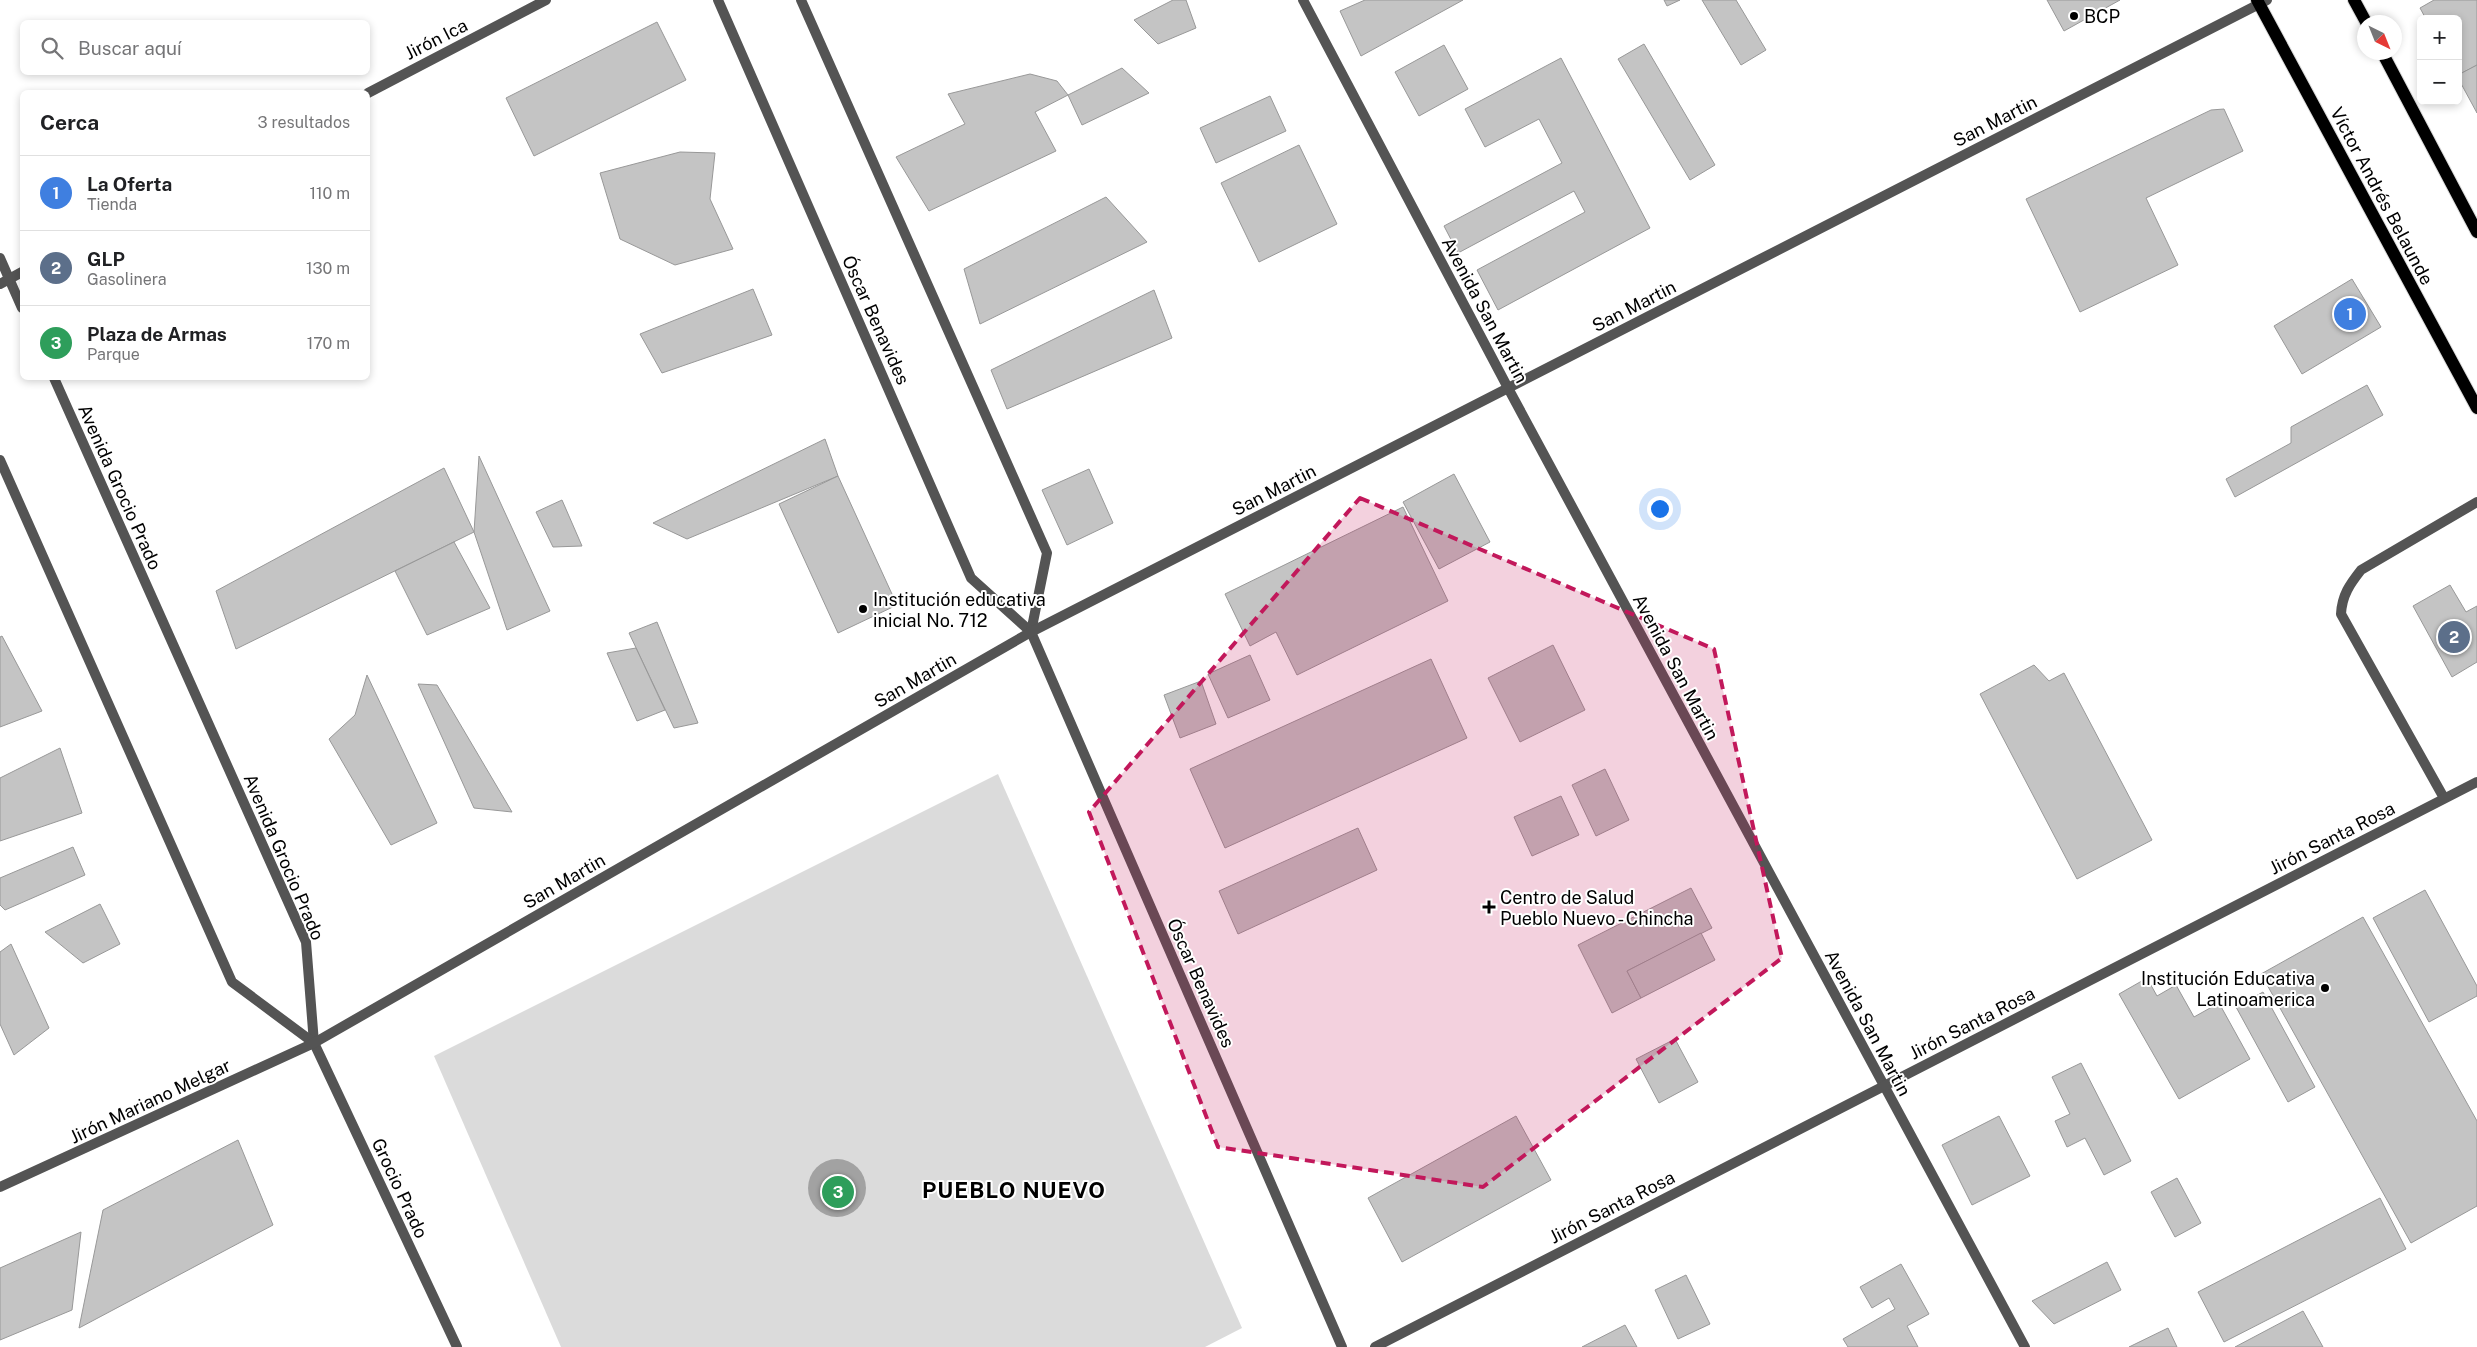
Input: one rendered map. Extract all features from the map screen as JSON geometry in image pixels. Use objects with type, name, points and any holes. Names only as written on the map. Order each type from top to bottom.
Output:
[{"type":"main road","points":[[2354,0],[2362,15]]},
{"type":"main road","name":"Víctor Andrés Belaunde","points":[[2261,1],[2477,408]]},
{"type":"main road","points":[[2386,60],[2477,232]]},
{"type":"street","name":"Jirón Ica","points":[[370,92],[546,0]]},
{"type":"street","name":"Óscar Benavides","points":[[718,0],[971,578],[1031,632],[1342,1347]]},
{"type":"street","points":[[801,0],[1047,553],[1031,632]]},
{"type":"street","name":"Avenida San Martin","points":[[1303,0],[1508,388],[2025,1347]]},
{"type":"street","name":"San Martin","points":[[314,1043],[1031,632],[2261,1]]},
{"type":"street","points":[[0,258],[5,281],[20,305]]},
{"type":"street","points":[[5,281],[20,273]]},
{"type":"street","name":"Avenida Grocio Prado","points":[[55,380],[306,942],[314,1043]]},
{"type":"street","points":[[0,460],[232,982],[314,1043]]},
{"type":"street","points":[[2444,798],[2341,614],[2342,600],[2348,586],[2361,570],[2477,502]]},
{"type":"street","name":"Jirón Santa Rosa","points":[[1375,1347],[2477,782]]},
{"type":"street","name":"Jirón Mariano Melgar","points":[[0,1187],[314,1043]]},
{"type":"street","name":"Grocio Prado","points":[[314,1043],[457,1347]]},
{"type":"highlighted area","points":[[1360,498],[1714,649],[1782,958],[1483,1187],[1218,1147],[1089,812]]},
{"type":"shaded area","points":[[998,774],[1242,1328],[1205,1347],[561,1347],[434,1056]]},
{"type":"shaded area","points":[[831,1159],[843,1159],[858,1167],[866,1182],[866,1194],[858,1209],[843,1217],[831,1217],[816,1209],[808,1194],[808,1182],[816,1167]]},
{"type":"building","points":[[1173,0],[1186,0],[1196,28],[1158,44],[1134,20]]},
{"type":"building","points":[[1365,0],[1463,0],[1361,56],[1340,11]]},
{"type":"building","points":[[1664,0],[1680,0],[1667,6]]},
{"type":"building","points":[[1702,0],[1736,0],[1766,50],[1741,65]]},
{"type":"building","name":"BCP","points":[[2047,0],[2120,0],[2064,31]]},
{"type":"building","points":[[2434,0],[2477,0],[2477,65],[2462,73],[2462,15],[2424,15],[2420,8]]},
{"type":"building","points":[[657,22],[686,80],[534,156],[506,98]]},
{"type":"building","points":[[1644,44],[1715,165],[1690,180],[1618,59]]},
{"type":"building","points":[[1444,45],[1468,89],[1419,116],[1395,72]]},
{"type":"building","points":[[1561,58],[1650,228],[1498,310],[1477,270],[1585,212],[1574,191],[1458,253],[1444,226],[1562,163],[1539,119],[1485,147],[1465,109]]},
{"type":"building","points":[[2477,65],[2477,113],[2462,85],[2462,73]]},
{"type":"building","points":[[1122,68],[1149,93],[1082,125],[1068,95]]},
{"type":"building","points":[[1030,74],[1057,81],[1068,95],[1035,112],[1056,151],[929,211],[896,157],[965,124],[948,94]]},
{"type":"building","points":[[1270,96],[1286,131],[1216,163],[1200,128]]},
{"type":"building","points":[[2224,109],[2243,151],[2146,198],[2178,265],[2080,312],[2026,199],[2211,110]]},
{"type":"building","points":[[1299,145],[1337,224],[1259,262],[1221,183]]},
{"type":"building","points":[[680,152],[715,153],[710,199],[733,249],[675,265],[620,239],[600,173]]},
{"type":"building","points":[[1106,197],[1147,242],[980,324],[964,269]]},
{"type":"building","points":[[2352,279],[2381,327],[2302,374],[2274,326]]},
{"type":"building","points":[[753,289],[772,335],[662,373],[640,334]]},
{"type":"building","points":[[1154,290],[1172,338],[1007,409],[991,370]]},
{"type":"building","points":[[2367,385],[2383,415],[2235,497],[2226,479],[2291,443],[2291,427]]},
{"type":"building","points":[[825,439],[838,476],[687,539],[653,523]]},
{"type":"building","points":[[479,456],[550,611],[507,630],[474,532]]},
{"type":"building","points":[[444,468],[474,532],[236,649],[216,591]]},
{"type":"building","points":[[1089,469],[1113,523],[1067,545],[1042,490]]},
{"type":"building","points":[[1454,474],[1490,542],[1439,569],[1403,502]]},
{"type":"building","points":[[838,476],[897,605],[838,633],[779,504]]},
{"type":"building","points":[[562,500],[582,546],[553,547],[536,512]]},
{"type":"building","points":[[1403,507],[1448,601],[1297,675],[1276,632],[1250,646],[1225,594]]},
{"type":"building","points":[[454,542],[490,608],[427,635],[395,571]]},
{"type":"building","points":[[2450,585],[2466,612],[2477,606],[2477,662],[2452,677],[2413,606]]},
{"type":"building","points":[[657,622],[698,723],[674,728],[629,633]]},
{"type":"building","points":[[2,636],[42,711],[0,727],[0,637]]},
{"type":"building","points":[[1553,645],[1585,710],[1520,742],[1488,678]]},
{"type":"building","points":[[636,648],[665,710],[637,721],[607,653]]},
{"type":"building","points":[[1250,655],[1270,700],[1228,718],[1208,674]]},
{"type":"building","points":[[1431,659],[1467,738],[1225,848],[1190,769]]},
{"type":"building","points":[[2034,665],[2049,681],[2064,673],[2152,840],[2077,879],[1980,694]]},
{"type":"building","points":[[367,675],[437,823],[391,845],[329,739],[355,715]]},
{"type":"building","points":[[1201,681],[1216,724],[1180,738],[1164,695]]},
{"type":"building","points":[[418,684],[437,685],[512,812],[474,808]]},
{"type":"building","points":[[60,748],[82,813],[0,841],[0,778]]},
{"type":"building","points":[[1605,769],[1629,820],[1596,836],[1572,785]]},
{"type":"building","points":[[1561,796],[1579,835],[1532,856],[1514,817]]},
{"type":"building","points":[[1358,828],[1377,870],[1238,934],[1219,891]]},
{"type":"building","points":[[73,847],[85,875],[5,910],[0,905],[0,878]]},
{"type":"building","points":[[1691,888],[1712,928],[1627,971],[1641,998],[1612,1013],[1578,945]]},
{"type":"building","points":[[2425,890],[2477,986],[2477,996],[2429,1022],[2373,918]]},
{"type":"building","points":[[100,904],[120,944],[83,963],[45,932]]},
{"type":"building","points":[[2363,917],[2477,1121],[2477,1206],[2411,1243],[2261,974]]},
{"type":"building","points":[[1701,933],[1715,960],[1641,998],[1627,971]]},
{"type":"building","points":[[11,944],[49,1028],[14,1055],[0,1024],[0,952]]},
{"type":"building","points":[[2147,978],[2157,996],[2176,985],[2194,1017],[2219,1003],[2250,1059],[2179,1099],[2119,994]]},
{"type":"building","points":[[2263,992],[2315,1087],[2288,1102],[2236,1007]]},
{"type":"building","points":[[1675,1039],[1698,1082],[1659,1103],[1636,1059]]},
{"type":"building","points":[[2081,1063],[2131,1161],[2104,1175],[2085,1138],[2067,1147],[2055,1121],[2070,1114],[2052,1077]]},
{"type":"building","points":[[1516,1116],[1551,1180],[1402,1262],[1368,1198]]},
{"type":"building","points":[[1999,1116],[2030,1176],[1972,1205],[1942,1145]]},
{"type":"building","points":[[238,1140],[273,1225],[79,1328],[103,1210]]},
{"type":"building","points":[[2177,1178],[2201,1223],[2175,1237],[2151,1192]]},
{"type":"building","points":[[2380,1198],[2406,1249],[2224,1342],[2198,1292]]},
{"type":"building","points":[[81,1232],[72,1310],[0,1340],[0,1268]]},
{"type":"building","points":[[2107,1262],[2121,1290],[2054,1324],[2032,1301]]},
{"type":"building","points":[[1901,1264],[1929,1314],[1907,1326],[1918,1347],[1848,1347],[1843,1339],[1895,1309],[1889,1298],[1872,1308],[1860,1287]]},
{"type":"building","points":[[1686,1275],[1710,1324],[1678,1339],[1655,1290]]},
{"type":"building","points":[[2303,1311],[2323,1347],[2235,1347]]},
{"type":"building","points":[[1625,1325],[1637,1347],[1582,1347]]},
{"type":"building","points":[[2168,1328],[2177,1347],[2129,1347]]},
{"type":"place","name":"BCP","points":[[2074,16]]},
{"type":"place","name":"La Oferta","points":[[2350,314]]},
{"type":"place","name":"Institución educativa inicial No. 712","points":[[863,609]]},
{"type":"place","name":"GLP","points":[[2454,637]]},
{"type":"place","name":"Centro de Salud Pueblo Nuevo - Chincha","points":[[1489,907]]},
{"type":"place","name":"Institución Educativa Latinoamerica","points":[[2325,988]]},
{"type":"place","name":"Plaza de Armas","points":[[838,1192]]},
{"type":"district","name":"PUEBLO NUEVO","points":[[1014,1190]]}]
